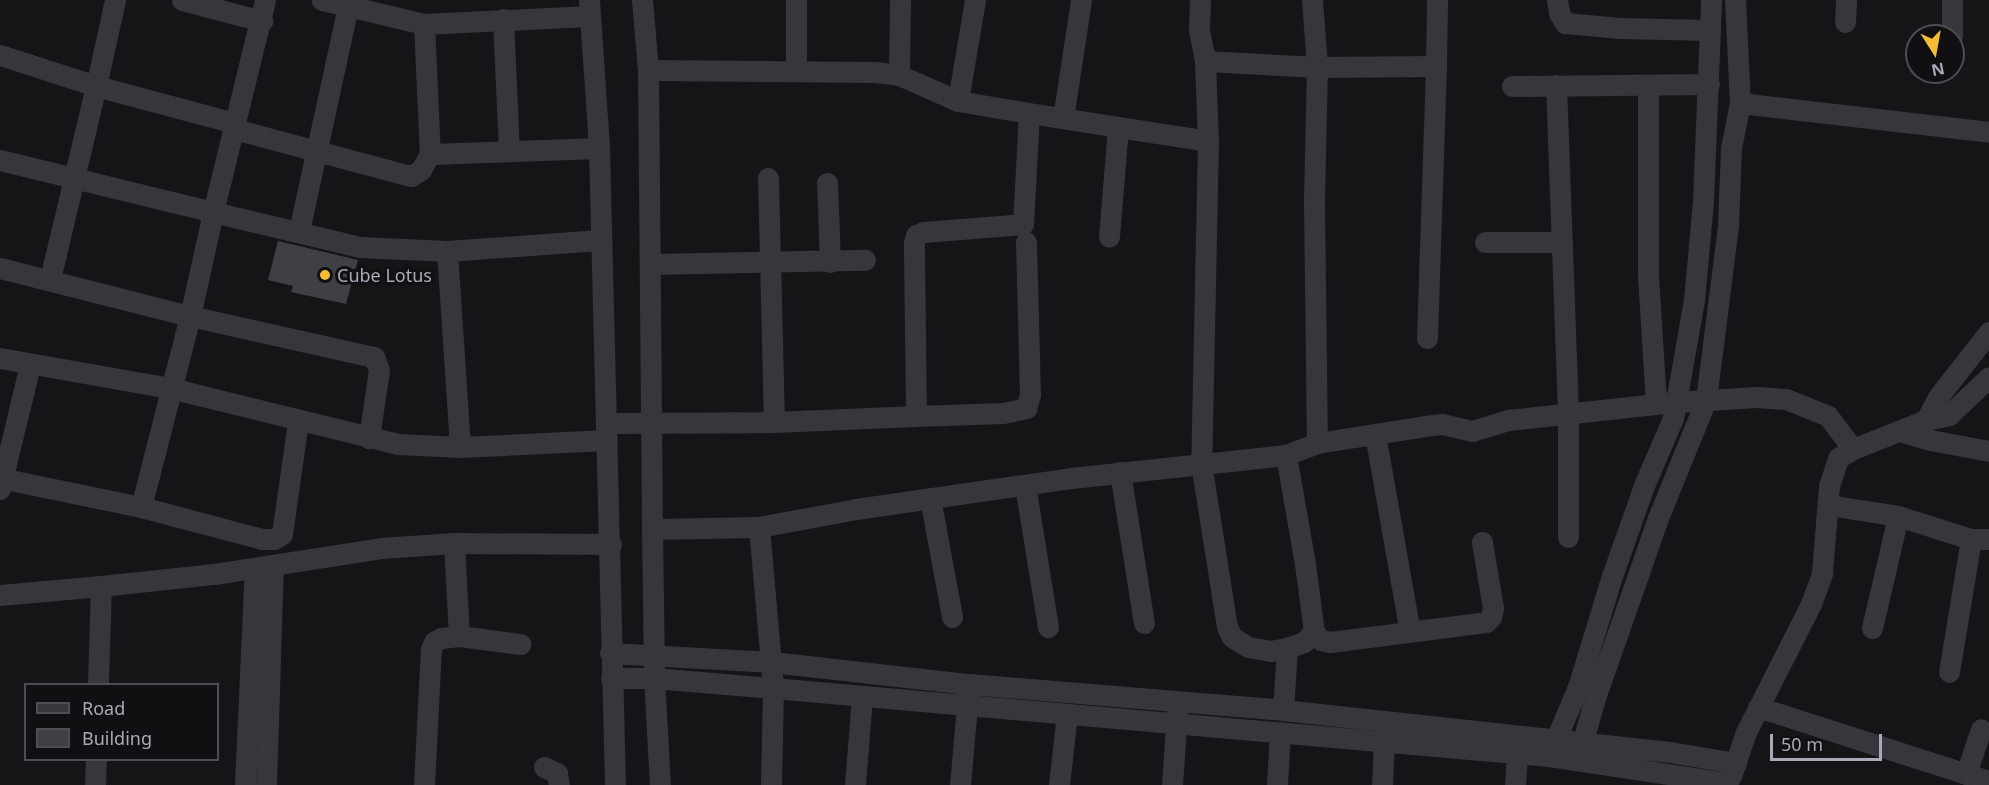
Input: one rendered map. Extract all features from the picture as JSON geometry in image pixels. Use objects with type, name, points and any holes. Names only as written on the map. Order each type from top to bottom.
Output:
[{"type":"street","points":[[50,279],[115,0]]},
{"type":"street","points":[[141,507],[190,316],[263,10],[182,0]]},
{"type":"street","points":[[322,0],[424,24],[503,19],[589,8],[599,148],[615,785]]},
{"type":"street","points":[[642,0],[648,70],[654,678],[660,785]]},
{"type":"street","points":[[796,0],[796,71]]},
{"type":"street","points":[[899,75],[900,0]]},
{"type":"street","points":[[958,101],[975,0]]},
{"type":"street","points":[[1063,118],[1081,0]]},
{"type":"street","points":[[1200,0],[1199,30],[1204,62],[1208,141],[1201,463],[1227,627],[1232,637],[1248,647],[1271,651],[1304,642],[1314,632]]},
{"type":"street","points":[[1312,0],[1317,67],[1314,203],[1317,443]]},
{"type":"street","points":[[1427,338],[1437,0]]},
{"type":"street","points":[[1557,0],[1559,13],[1565,23],[1620,28],[1710,30]]},
{"type":"street","points":[[1666,403],[1694,300],[1703,201],[1711,0]]},
{"type":"street","points":[[1580,752],[1595,698],[1654,529],[1706,400],[1723,273],[1731,148],[1740,103],[1735,0]]},
{"type":"street","points":[[1845,22],[1846,0]]},
{"type":"street","points":[[1952,0],[1952,24]]},
{"type":"street","points":[[299,231],[348,6]]},
{"type":"street","points":[[503,19],[509,151]]},
{"type":"street","points":[[0,55],[96,86],[411,176],[421,170],[429,154],[424,24]]},
{"type":"street","points":[[1204,62],[1236,61],[1317,67],[1436,66]]},
{"type":"street","points":[[648,70],[875,72],[899,75],[958,101],[1208,141]]},
{"type":"street","points":[[1512,86],[1709,84]]},
{"type":"street","points":[[1556,85],[1568,414],[1568,537]]},
{"type":"street","points":[[1552,749],[1578,687],[1612,576],[1645,483],[1673,418],[1666,403],[1648,276],[1648,85]]},
{"type":"street","points":[[1740,103],[1989,132]]},
{"type":"street","points":[[916,416],[914,243],[916,235],[924,232],[1023,224],[1029,113]]},
{"type":"street","points":[[1109,237],[1118,127]]},
{"type":"street","points":[[429,154],[599,148]]},
{"type":"street","points":[[0,160],[360,247],[447,251],[600,240]]},
{"type":"street","points":[[768,178],[774,422]]},
{"type":"street","points":[[827,183],[830,262]]},
{"type":"street","points":[[0,358],[170,388],[298,422],[398,444],[460,447],[607,432],[652,423],[774,422],[1003,413],[1026,408],[1030,395],[1026,242]]},
{"type":"street","points":[[1485,242],[1562,242]]},
{"type":"street","points":[[447,251],[460,447]]},
{"type":"street","points":[[650,264],[866,260]]},
{"type":"street","points":[[0,268],[190,316],[374,357],[379,370],[369,438]]},
{"type":"street","points":[[1926,420],[1938,397],[1989,332]]},
{"type":"street","points":[[30,365],[1,482],[141,507],[262,539],[274,539],[282,534],[298,422]]},
{"type":"street","points":[[1580,752],[1728,784],[1746,732],[1810,604],[1822,573],[1829,486],[1838,458],[1853,449],[1926,420],[1949,415],[1989,377]]},
{"type":"street","points":[[652,530],[759,527],[930,498],[1120,472],[1286,455],[1317,443],[1442,424],[1472,431],[1509,420],[1706,400],[1756,397],[1786,399],[1828,416],[1853,449]]},
{"type":"street","points":[[1900,431],[1930,440],[1989,451]]},
{"type":"street","points":[[1375,434],[1410,632]]},
{"type":"street","points":[[1286,455],[1314,632],[1321,640],[1330,642],[1486,622],[1491,618],[1493,608],[1482,542]]},
{"type":"street","points":[[1120,472],[1144,623]]},
{"type":"street","points":[[1025,485],[1048,627]]},
{"type":"street","points":[[930,498],[952,617]]},
{"type":"street","points":[[1828,505],[1898,516],[1980,539],[1949,672]]},
{"type":"street","points":[[1872,628],[1898,516]]},
{"type":"street","points":[[759,527],[772,662],[771,785]]},
{"type":"street","points":[[0,595],[264,567],[381,548],[454,543],[610,544]]},
{"type":"street","points":[[454,543],[459,636]]},
{"type":"street","points":[[245,785],[264,567]]},
{"type":"street","points":[[264,567],[266,785]]},
{"type":"street","points":[[99,683],[101,586]]},
{"type":"street","points":[[424,785],[431,649],[434,642],[441,638],[459,636],[520,644]]},
{"type":"street","points":[[1283,710],[1287,648]]},
{"type":"street","points":[[610,653],[772,662],[969,684],[1283,710],[1552,749],[1736,763]]},
{"type":"street","points":[[611,678],[654,678],[1517,754],[1552,749]]},
{"type":"street","points":[[960,785],[969,684]]},
{"type":"street","points":[[855,785],[862,697]]},
{"type":"street","points":[[1172,785],[1178,701]]},
{"type":"street","points":[[1758,707],[1989,781]]},
{"type":"street","points":[[1059,785],[1067,714]]},
{"type":"street","points":[[1966,774],[1981,729]]},
{"type":"street","points":[[1277,785],[1280,732]]},
{"type":"street","points":[[1382,785],[1384,743]]},
{"type":"street","points":[[1515,785],[1517,754]]},
{"type":"street","points":[[95,785],[96,761]]},
{"type":"street","points":[[544,767],[557,773],[559,785]]},
{"type":"building","name":"Cube Lotus","points":[[278,241],[358,260],[346,304],[291,292],[293,286],[268,280]]},
{"type":"place","name":"Cube Lotus","points":[[325,275]]}]
